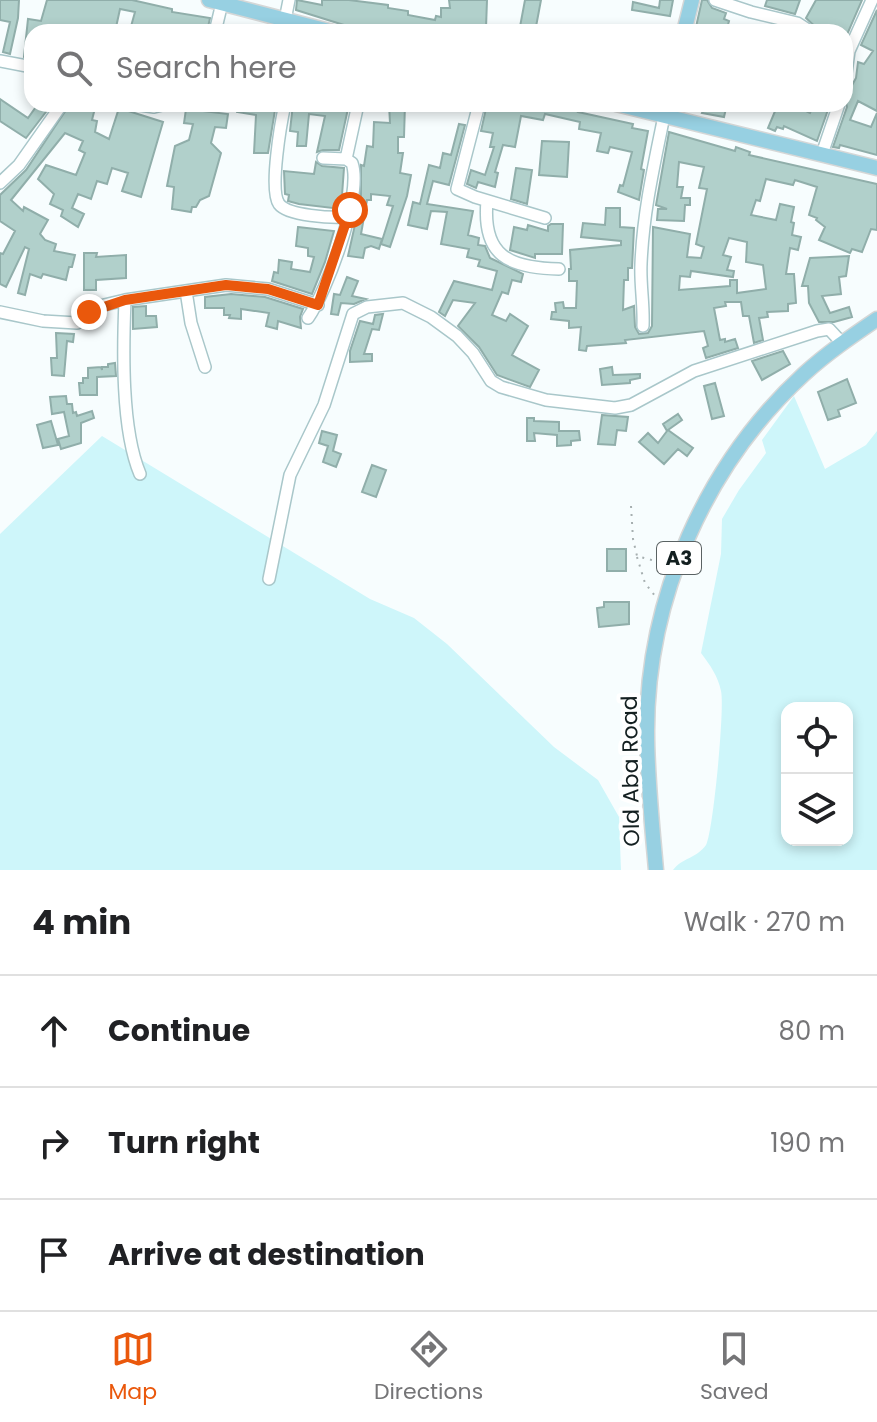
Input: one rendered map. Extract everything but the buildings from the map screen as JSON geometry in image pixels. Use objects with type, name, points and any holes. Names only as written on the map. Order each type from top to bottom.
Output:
[{"type":"main road","points":[[686,24],[692,0]]},
{"type":"main road","points":[[216,2],[296,24]]},
{"type":"main road","points":[[673,112],[877,168]]},
{"type":"main road","name":"Old Aba Road","points":[[656,870],[647,731],[655,643],[665,597],[700,511],[724,471],[776,402],[804,374],[877,319]]},
{"type":"street","points":[[285,20],[289,0]]},
{"type":"street","points":[[715,0],[799,24]]},
{"type":"street","points":[[853,38],[872,0]]},
{"type":"street","points":[[215,24],[216,2]]},
{"type":"street","points":[[0,61],[24,66]]},
{"type":"street","points":[[0,183],[19,165],[56,112]]},
{"type":"street","points":[[284,112],[276,165],[280,205],[309,214],[346,217]]},
{"type":"street","points":[[346,159],[356,112]]},
{"type":"street","points":[[477,112],[457,189],[545,218]]},
{"type":"street","points":[[643,326],[641,266],[644,230],[650,181],[666,112]]},
{"type":"street","points":[[822,154],[836,112]]},
{"type":"street","points":[[308,318],[318,305],[340,245],[354,192],[352,163],[346,159],[323,158]]},
{"type":"street","points":[[487,201],[487,232],[501,253],[516,266],[559,269]]},
{"type":"street","points":[[0,312],[43,321],[77,323],[100,306],[226,285],[268,289],[318,305]]},
{"type":"street","points":[[186,291],[191,323],[205,367]]},
{"type":"street","points":[[125,300],[124,366],[130,439],[140,474]]},
{"type":"street","points":[[269,579],[290,475],[324,405],[353,314],[367,307],[403,303],[431,317],[457,336],[473,353],[491,381],[501,387],[546,400],[615,408],[631,405],[694,371],[817,331],[829,329],[842,343]]},
{"type":"path","points":[[631,506],[637,556],[645,583],[655,596]]},
{"type":"path","points":[[637,556],[667,564]]},
{"type":"shaded area","points":[[794,396],[825,469],[866,445],[877,431],[877,870],[673,870],[706,845],[712,818],[722,702],[718,680],[701,653],[721,554],[722,519],[766,453],[762,440]]},
{"type":"shaded area","points":[[102,436],[370,599],[414,618],[447,644],[554,747],[598,780],[619,817],[621,870],[0,870],[0,534]]},
{"type":"route","points":[[89,312],[125,300],[226,285],[268,289],[318,305],[350,210]]}]
